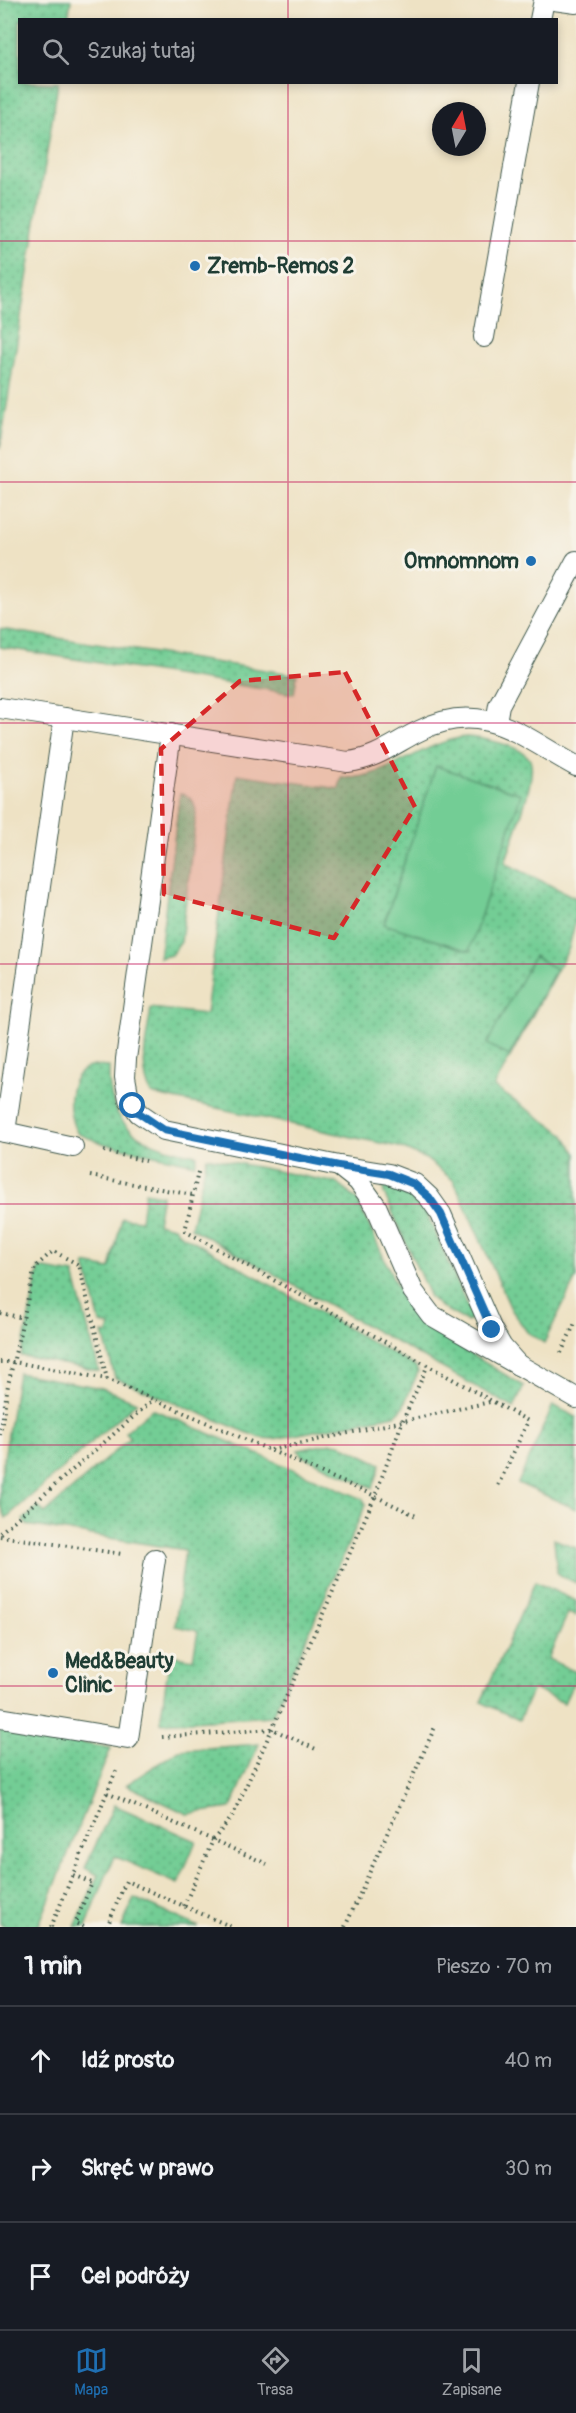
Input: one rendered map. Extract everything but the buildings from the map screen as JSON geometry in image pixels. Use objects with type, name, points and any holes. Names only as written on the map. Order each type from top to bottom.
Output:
[{"type":"lane","points":[[540,18],[543,0]]},
{"type":"lane","points":[[554,0],[576,3]]},
{"type":"lane","points":[[484,337],[529,84]]},
{"type":"lane","points":[[496,722],[499,705],[576,561]]},
{"type":"lane","points":[[0,708],[348,762],[374,756],[420,731],[453,718],[471,717],[496,722],[576,766]]},
{"type":"lane","points":[[64,718],[2,1132],[73,1147]]},
{"type":"lane","points":[[171,734],[126,1059],[129,1099],[139,1113],[164,1130],[389,1174],[414,1184],[429,1197],[441,1214],[492,1330],[502,1347],[518,1365]]},
{"type":"lane","points":[[339,1166],[358,1181],[376,1206],[413,1291],[431,1316],[576,1398]]},
{"type":"lane","points":[[0,1718],[128,1739],[155,1559]]},
{"type":"path","points":[[198,1172],[185,1231],[528,1421],[497,1488]]},
{"type":"path","points":[[80,1174],[192,1196]]},
{"type":"path","points":[[0,1436],[35,1267],[53,1251],[79,1265],[107,1379]]},
{"type":"path","points":[[0,1313],[24,1318]]},
{"type":"path","points":[[558,1359],[576,1321]]},
{"type":"path","points":[[0,1362],[14,1362],[107,1379],[418,1517]]},
{"type":"path","points":[[184,1906],[213,1840],[232,1817],[272,1729],[375,1496],[403,1420],[427,1367]]},
{"type":"path","points":[[0,1535],[154,1400]]},
{"type":"path","points":[[271,1450],[491,1402]]},
{"type":"path","points":[[0,1535],[155,1559]]},
{"type":"path","points":[[345,1927],[435,1727]]},
{"type":"path","points":[[51,1927],[128,1739],[272,1729],[318,1750]]},
{"type":"path","points":[[107,1793],[267,1863]]},
{"type":"path","points":[[73,1875],[92,1883],[75,1923],[84,1927]]},
{"type":"path","points":[[107,1927],[126,1881],[232,1927]]},
{"type":"highlighted area","points":[[345,672],[415,807],[334,938],[164,894],[161,749],[240,681]]},
{"type":"green space","points":[[0,0],[71,0],[68,18],[18,18],[18,84],[58,84],[0,449]]},
{"type":"green space","points":[[0,629],[297,675],[294,694],[0,647]]},
{"type":"green space","points":[[466,737],[510,746],[519,750],[530,760],[527,795],[505,863],[576,898],[576,918],[569,948],[494,1087],[564,1134],[576,1153],[576,1278],[544,1343],[527,1332],[511,1309],[454,1181],[426,1159],[399,1147],[151,1094],[145,1073],[145,1052],[151,1008],[206,1014],[237,774],[339,789],[341,778],[374,773],[434,746]]},
{"type":"green space","points":[[436,766],[521,794],[469,951],[384,924]]},
{"type":"green space","points":[[180,793],[192,800],[196,814],[181,942],[171,955],[159,958]]},
{"type":"green space","points":[[534,956],[556,969],[509,1056],[487,1044]]},
{"type":"green space","points":[[94,1066],[109,1067],[110,1089],[114,1106],[121,1120],[132,1131],[160,1146],[197,1155],[195,1164],[105,1144],[78,1134],[71,1116],[70,1094],[77,1076],[84,1069]]},
{"type":"green space","points":[[207,1157],[337,1183],[357,1200],[403,1299],[424,1326],[524,1386],[514,1408],[191,1228]]},
{"type":"green space","points":[[387,1184],[410,1195],[427,1214],[470,1312],[471,1318],[468,1322],[439,1306],[430,1297],[384,1193],[383,1188]]},
{"type":"green space","points":[[145,1192],[162,1195],[157,1223],[174,1227],[179,1233],[416,1367],[418,1372],[402,1409],[395,1415],[274,1439],[260,1438],[115,1378],[103,1333],[108,1334],[110,1326],[100,1323],[85,1264],[110,1269],[122,1218],[141,1220]]},
{"type":"green space","points":[[39,1268],[74,1274],[99,1371],[21,1356]]},
{"type":"green space","points":[[18,1373],[102,1388],[137,1402],[6,1518],[0,1503],[0,1482]]},
{"type":"green space","points":[[553,1405],[576,1417],[576,1509],[518,1483]]},
{"type":"green space","points":[[152,1409],[363,1499],[366,1504],[272,1716],[160,1723],[170,1655],[193,1659],[198,1631],[175,1626],[185,1550],[27,1525],[23,1520],[38,1507],[45,1513],[130,1438],[125,1432]]},
{"type":"green space","points":[[332,1443],[340,1444],[381,1464],[373,1488],[302,1456],[298,1450]]},
{"type":"green space","points":[[554,1539],[576,1548],[576,1583],[557,1572]]},
{"type":"green space","points":[[535,1582],[576,1601],[576,1616],[568,1613],[548,1659],[576,1672],[576,1677],[564,1703],[533,1689],[519,1720],[481,1702]]},
{"type":"green space","points":[[0,1729],[111,1748],[38,1927],[0,1925]]},
{"type":"green space","points":[[259,1744],[231,1808],[187,1814],[126,1785],[179,1750]]},
{"type":"green space","points":[[114,1805],[196,1841],[178,1884],[114,1856],[86,1927],[75,1927],[98,1875],[85,1868]]},
{"type":"green space","points":[[134,1898],[199,1927],[122,1927]]},
{"type":"place","name":"Zremb-Remos 2","points":[[195,266]]},
{"type":"place","name":"Omnomnom","points":[[531,561]]},
{"type":"place","name":"Med&Beauty Clinic","points":[[53,1673]]},
{"type":"route","points":[[133,1106],[139,1113],[164,1130],[389,1174],[414,1184],[429,1197],[441,1214],[492,1330]]}]
